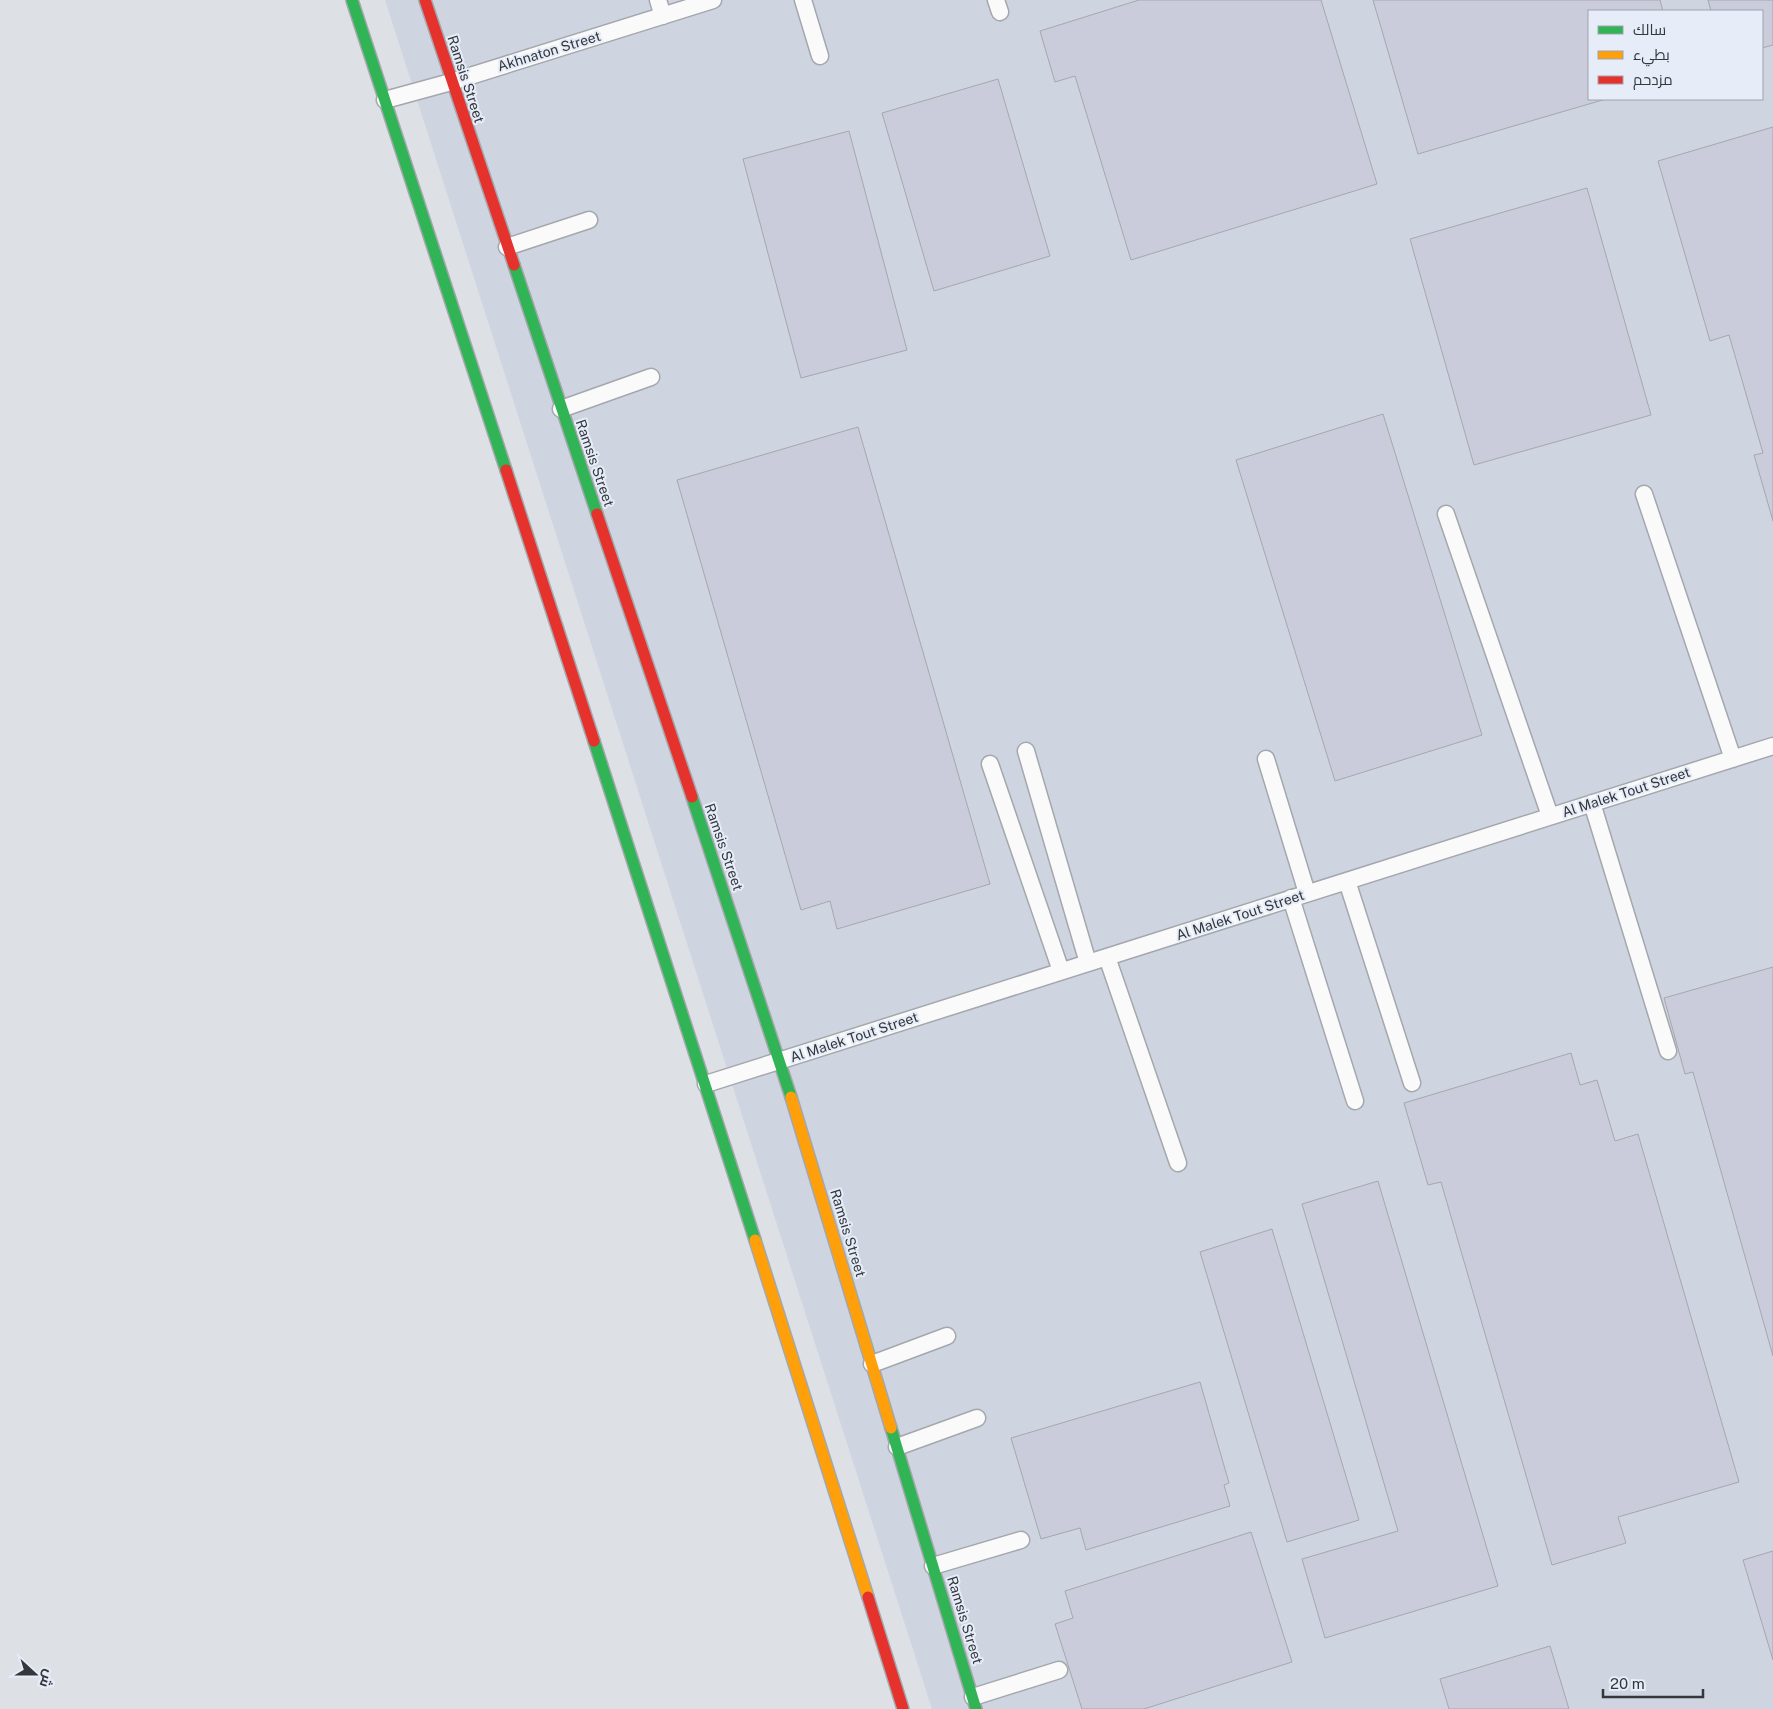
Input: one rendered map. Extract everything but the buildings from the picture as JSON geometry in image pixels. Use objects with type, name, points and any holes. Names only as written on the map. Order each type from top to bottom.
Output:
[{"type":"street","points":[[352,0],[706,1084],[903,1709]]},
{"type":"street","name":"Ramsis Street","points":[[425,0],[780,1060],[974,1703]]},
{"type":"lane","points":[[658,0],[663,16]]},
{"type":"lane","name":"Akhnaton Street","points":[[385,100],[451,82],[713,0]]},
{"type":"lane","points":[[803,0],[820,56]]},
{"type":"lane","points":[[507,247],[589,220]]},
{"type":"lane","points":[[561,409],[651,378]]},
{"type":"lane","points":[[1644,494],[1733,758]]},
{"type":"lane","points":[[1446,514],[1550,816]]},
{"type":"lane","name":"Al Malek Tout Street","points":[[706,1084],[1773,746]]},
{"type":"lane","points":[[1026,751],[1088,963]]},
{"type":"lane","points":[[1266,759],[1299,896],[1355,1101]]},
{"type":"lane","points":[[990,764],[1061,972]]},
{"type":"lane","points":[[1592,803],[1668,1051]]},
{"type":"lane","points":[[1347,881],[1412,1083]]},
{"type":"lane","points":[[1107,957],[1178,1163]]},
{"type":"lane","points":[[872,1364],[947,1336]]},
{"type":"lane","points":[[897,1447],[977,1418]]},
{"type":"lane","points":[[933,1566],[1021,1540]]},
{"type":"lane","points":[[974,1703],[1058,1670]]},
{"type":"shaded area","points":[[385,0],[1773,0],[1773,1709],[932,1709]]},
{"type":"traffic: fast","points":[[352,0],[506,470]]},
{"type":"traffic: fast","points":[[514,265],[597,514]]},
{"type":"traffic: fast","points":[[594,741],[755,1240]]},
{"type":"traffic: fast","points":[[692,797],[791,1097]]},
{"type":"traffic: fast","points":[[891,1428],[976,1709]]},
{"type":"traffic: slow","points":[[791,1097],[891,1428]]},
{"type":"traffic: slow","points":[[755,1240],[868,1597]]},
{"type":"traffic: jam","points":[[425,0],[514,265]]},
{"type":"traffic: jam","points":[[506,470],[594,741]]},
{"type":"traffic: jam","points":[[597,514],[692,797]]},
{"type":"traffic: jam","points":[[868,1597],[903,1709]]}]
